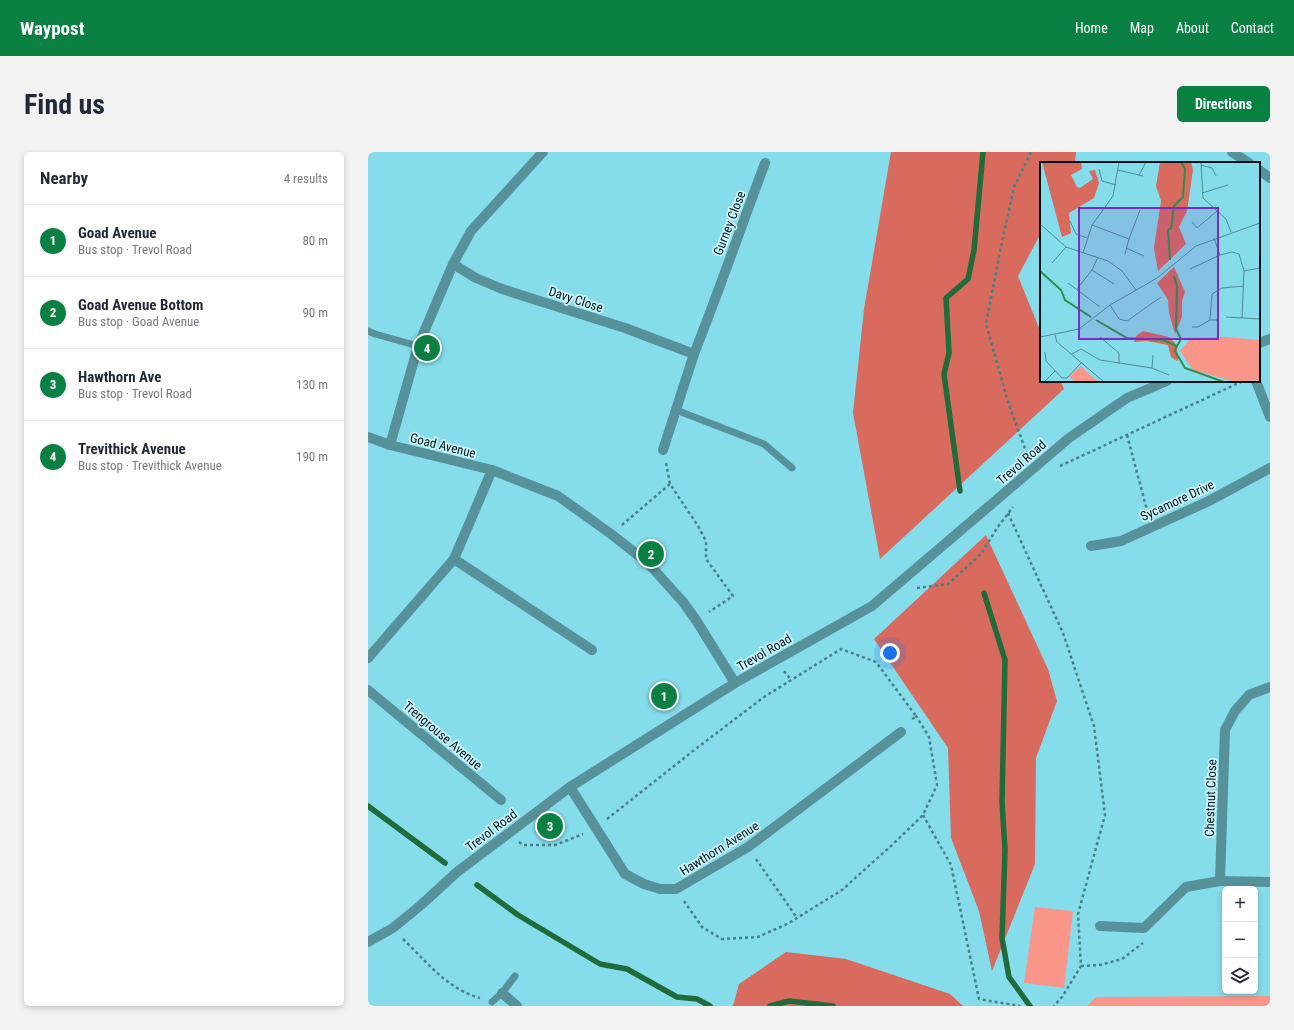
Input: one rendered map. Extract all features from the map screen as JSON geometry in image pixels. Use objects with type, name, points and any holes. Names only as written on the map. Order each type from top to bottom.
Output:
[{"type":"street","points":[[390,445],[418,346],[453,264],[472,231],[543,152]]},
{"type":"street","points":[[1232,152],[1247,162]]},
{"type":"street","name":"Gurney Close","points":[[694,354],[718,293],[765,163]]},
{"type":"street","name":"Davy Close","points":[[453,264],[476,278],[502,289],[626,328],[694,354]]},
{"type":"street","points":[[1260,343],[1270,339]]},
{"type":"street","points":[[663,450],[694,354]]},
{"type":"street","name":"Trevol Road","points":[[368,942],[393,928],[422,905],[457,872],[570,787],[735,683],[872,606],[1069,438],[1127,398],[1165,382]]},
{"type":"street","points":[[1256,382],[1270,417]]},
{"type":"street","name":"Goad Avenue","points":[[368,437],[390,445],[492,470],[558,496],[648,563],[683,602],[696,620],[735,683]]},
{"type":"street","name":"Sycamore Drive","points":[[1091,546],[1121,541],[1209,501],[1270,468]]},
{"type":"street","points":[[368,658],[454,559],[492,470]]},
{"type":"street","points":[[454,559],[592,650]]},
{"type":"street","name":"Chestnut Close","points":[[1220,881],[1225,730],[1235,711],[1249,696],[1270,688]]},
{"type":"street","name":"Trengrouse Avenue","points":[[368,690],[501,800]]},
{"type":"street","name":"Hawthorn Avenue","points":[[570,787],[625,874],[644,884],[660,889],[676,889],[748,847],[901,732]]},
{"type":"street","points":[[1100,926],[1144,928],[1186,886],[1220,881],[1270,882]]},
{"type":"street","points":[[502,993],[518,1006]]},
{"type":"lane","points":[[368,331],[418,346]]},
{"type":"lane","points":[[676,410],[764,444],[792,468]]},
{"type":"lane","points":[[492,1002],[502,993],[515,976]]},
{"type":"path","points":[[1031,152],[1014,187],[986,324],[1009,406],[1033,469]]},
{"type":"path","points":[[1056,468],[1241,382]]},
{"type":"path","points":[[1127,435],[1152,527]]},
{"type":"path","points":[[663,450],[670,484],[698,526],[706,541],[706,559],[733,596],[696,620]]},
{"type":"path","points":[[611,534],[670,484]]},
{"type":"path","points":[[901,582],[915,588],[948,584],[981,554],[1008,513],[1063,633],[1094,726],[1105,815],[1078,914],[1081,966],[1062,997],[1054,1006]]},
{"type":"path","points":[[507,834],[523,845],[555,845],[596,828],[764,697],[841,649],[876,662],[929,737],[937,785],[923,815],[842,890],[797,918],[758,937],[722,940],[702,927],[676,889]]},
{"type":"path","points":[[901,732],[916,716],[914,714]]},
{"type":"path","points":[[923,815],[951,865],[979,999],[1020,1006]]},
{"type":"path","points":[[748,847],[797,918]]},
{"type":"path","points":[[393,928],[446,982],[468,995],[492,1002]]},
{"type":"path","points":[[1081,966],[1100,965],[1122,959],[1149,939],[1144,928]]},
{"type":"shaded area","points":[[891,152],[1076,152],[1075,162],[1040,162],[1040,235],[1018,276],[1040,331],[1040,382],[1061,382],[1064,389],[880,559],[853,413],[864,309]]},
{"type":"shaded area","points":[[986,535],[1048,669],[1057,701],[1036,758],[1035,864],[992,971],[979,911],[951,838],[948,748],[874,639]]},
{"type":"shaded area","points":[[1035,907],[1073,911],[1064,988],[1024,983]]},
{"type":"shaded area","points":[[786,952],[846,959],[950,994],[963,1006],[733,1006],[739,984]]},
{"type":"shaded area","points":[[1270,996],[1270,1006],[1087,1006],[1096,997]]},
{"type":"waterway","points":[[960,491],[944,374],[949,353],[946,298],[968,279],[974,250],[983,152]]},
{"type":"waterway","points":[[984,593],[1005,660],[1002,802],[1005,850],[1002,938],[1009,977],[1030,1006]]},
{"type":"waterway","points":[[368,806],[445,863]]},
{"type":"waterway","points":[[477,885],[518,915],[600,964],[627,969],[677,997],[697,999],[710,1006]]},
{"type":"waterway","points":[[770,1006],[789,1001],[833,1006]]},
{"type":"place","name":"Trevithick Avenue","points":[[427,348]]},
{"type":"place","name":"Goad Avenue Bottom","points":[[651,554]]},
{"type":"place","name":"Goad Avenue","points":[[664,696]]},
{"type":"place","name":"Hawthorn Ave","points":[[550,826]]}]
